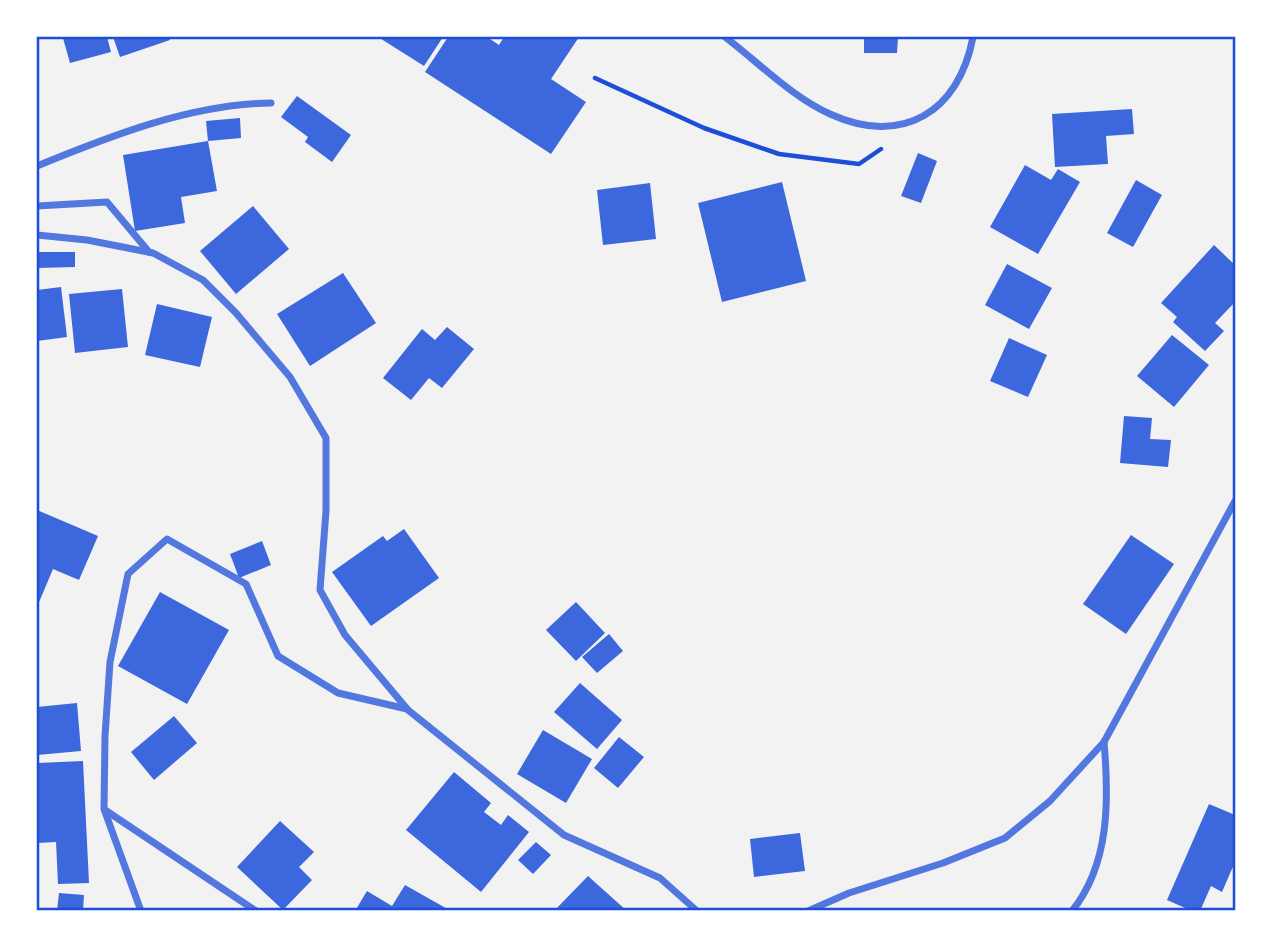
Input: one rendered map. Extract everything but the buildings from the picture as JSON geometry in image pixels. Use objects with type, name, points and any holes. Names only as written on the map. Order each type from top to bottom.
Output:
[{"type":"street","points":[[725,37],[829,114],[878,125],[903,124],[928,116],[958,83],[973,37]]},
{"type":"street","points":[[37,166],[99,140],[171,119],[236,103],[271,103]]},
{"type":"street","points":[[37,206],[107,202],[149,253]]},
{"type":"street","points":[[37,235],[87,240],[149,253],[203,280],[236,313],[290,377],[326,438],[326,511],[320,590],[345,635],[408,710],[564,835],[660,878],[697,911]]},
{"type":"street","points":[[808,911],[849,893],[943,863],[1005,838],[1050,801],[1104,742],[1235,501]]},
{"type":"street","points":[[141,911],[104,810],[104,736],[110,662],[128,574],[167,538],[246,584],[278,656],[338,693],[408,710]]},
{"type":"street","points":[[1072,911],[1083,897],[1102,847],[1108,795],[1104,742]]},
{"type":"street","points":[[104,810],[256,911]]},
{"type":"path","points":[[595,78],[704,128],[779,154],[859,164],[882,148]]}]
